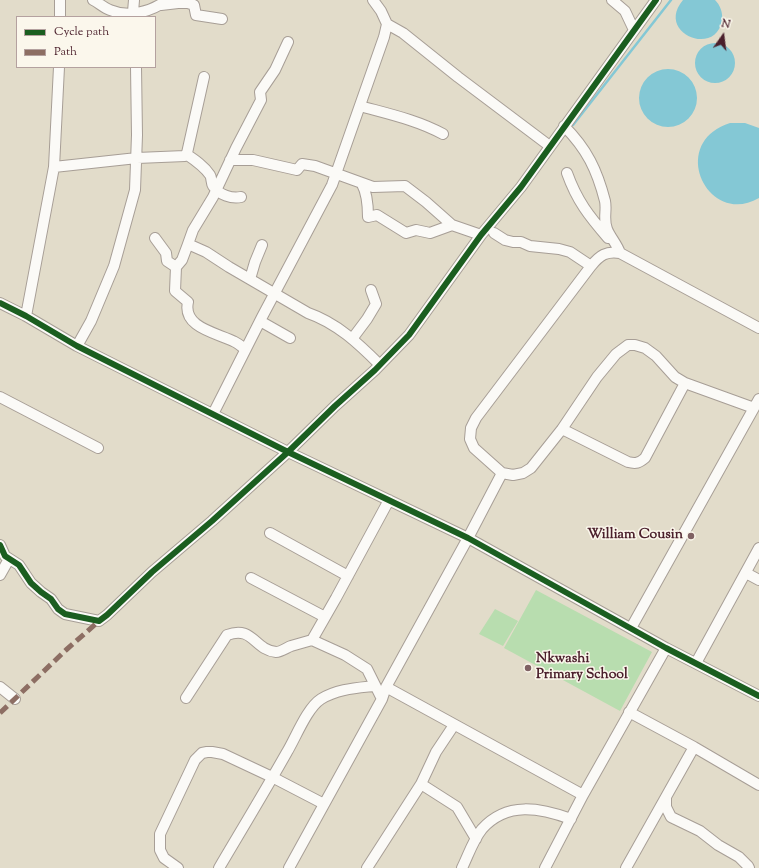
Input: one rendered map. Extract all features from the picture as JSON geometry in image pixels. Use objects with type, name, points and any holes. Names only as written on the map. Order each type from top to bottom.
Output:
[{"type":"street","points":[[60,0],[60,16]]},
{"type":"street","points":[[94,0],[108,10],[135,15],[164,2],[188,3],[194,5],[196,15],[222,19]]},
{"type":"street","points":[[134,0],[133,12],[135,15]]},
{"type":"street","points":[[213,414],[274,293],[332,185],[384,37],[386,24],[381,11],[373,0]]},
{"type":"street","points":[[612,0],[625,11],[634,30]]},
{"type":"street","points":[[0,545],[2,553],[19,565],[32,583],[51,599],[58,609],[65,614],[99,621],[107,615],[152,572],[288,452],[380,365],[409,335],[481,234],[521,187],[656,0]]},
{"type":"street","points":[[386,24],[403,33],[458,77],[548,144]]},
{"type":"street","points":[[245,349],[235,342],[202,329],[190,318],[186,310],[188,302],[175,291],[176,266],[182,260],[194,230],[217,189],[261,100],[260,92],[275,70],[288,42]]},
{"type":"street","points":[[26,316],[54,167],[59,68]]},
{"type":"street","points":[[77,346],[91,321],[114,266],[135,190],[137,158],[136,68]]},
{"type":"street","points":[[186,154],[204,77]]},
{"type":"street","points":[[360,106],[401,117],[443,134]]},
{"type":"street","points":[[564,126],[589,156],[606,203],[605,220],[607,229],[618,246],[615,252],[603,255],[591,266],[476,418],[471,428],[470,439],[474,448],[502,473],[513,475],[523,473],[531,468],[562,430],[597,377],[616,354],[628,345],[635,345],[645,348],[656,356],[685,384],[757,403],[631,628]]},
{"type":"street","points":[[54,167],[137,158],[182,156],[186,154]]},
{"type":"street","points":[[186,154],[202,165],[210,175],[214,187],[226,196],[233,198],[241,197]]},
{"type":"street","points":[[230,160],[253,160],[297,170],[302,164],[316,166],[373,187],[405,186],[452,224],[481,234]]},
{"type":"street","points":[[567,172],[574,191],[585,210],[608,238],[615,252],[759,328]]},
{"type":"street","points":[[362,184],[365,188],[368,217],[376,215],[406,233],[416,230],[430,233],[452,224]]},
{"type":"street","points":[[494,233],[505,240],[513,242],[521,242],[530,246],[564,250],[580,258],[591,266]]},
{"type":"street","points":[[155,238],[166,253],[167,261],[176,266]]},
{"type":"street","points":[[188,244],[206,252],[308,313],[320,317],[352,339],[380,365]]},
{"type":"street","points":[[250,279],[262,246]]},
{"type":"street","points":[[352,339],[376,304],[371,290]]},
{"type":"street","points":[[0,303],[26,316],[77,346],[288,452],[468,538],[666,648],[759,696]]},
{"type":"street","points":[[260,321],[290,338]]},
{"type":"street","points":[[562,430],[628,462],[634,464],[640,462],[645,458],[685,384]]},
{"type":"street","points":[[0,397],[98,448]]},
{"type":"street","points":[[289,868],[382,699],[386,687],[502,473]]},
{"type":"street","points":[[312,640],[389,500]]},
{"type":"street","points":[[270,533],[348,576]]},
{"type":"street","points":[[696,663],[759,548]]},
{"type":"street","points":[[0,575],[9,559]]},
{"type":"street","points":[[746,573],[759,580]]},
{"type":"street","points":[[251,578],[325,617]]},
{"type":"street","points":[[186,698],[227,635],[235,632],[243,632],[268,650],[278,652],[312,640],[346,655],[367,669],[374,686],[382,699]]},
{"type":"street","points":[[545,868],[583,795],[666,648]]},
{"type":"street","points":[[219,868],[310,709],[320,700],[332,694],[352,688],[374,686]]},
{"type":"street","points":[[0,687],[15,699]]},
{"type":"street","points":[[386,687],[583,795]]},
{"type":"street","points":[[629,712],[694,747],[759,785]]},
{"type":"street","points":[[367,868],[421,784],[436,752],[454,725]]},
{"type":"street","points":[[626,868],[694,747]]},
{"type":"street","points":[[178,868],[164,858],[160,850],[160,834],[195,760],[202,754],[212,752],[223,754],[324,804]]},
{"type":"street","points":[[421,784],[457,807],[476,839]]},
{"type":"street","points":[[666,797],[666,807],[670,817],[700,830],[718,845],[739,857],[749,868]]},
{"type":"street","points":[[462,868],[482,830],[495,818],[505,812],[515,810],[534,810],[551,812],[571,819]]},
{"type":"green space","points":[[536,590],[652,652],[620,711],[504,648]]},
{"type":"green space","points":[[495,609],[518,621],[503,646],[479,634]]},
{"type":"water","points":[[683,0],[715,0],[720,6],[722,11],[722,20],[717,31],[709,38],[700,39],[690,37],[681,31],[676,22],[676,12]]},
{"type":"water","points":[[719,43],[726,46],[732,52],[735,63],[734,71],[726,80],[719,83],[711,83],[704,80],[696,71],[695,59],[698,52],[707,44]]},
{"type":"water","points":[[662,69],[674,69],[689,77],[697,92],[697,104],[689,119],[674,127],[662,127],[647,119],[639,104],[639,92],[647,77]]},
{"type":"water","points":[[730,123],[745,123],[759,128],[759,198],[741,204],[724,202],[711,193],[702,179],[698,163],[701,147],[711,133]]},
{"type":"waterway","points":[[573,125],[671,0]]},
{"type":"marked path","points":[[0,713],[66,650],[99,621]]},
{"type":"cycle path","points":[[0,545],[5,556],[19,565],[31,583],[51,599],[58,609],[65,614],[99,621],[107,615],[152,572],[212,521],[288,452],[335,406],[375,370],[409,335],[481,235],[521,187],[656,0]]},
{"type":"cycle path","points":[[0,303],[26,316],[77,346],[288,452],[468,538],[666,648],[759,696]]},
{"type":"place","name":"William Cousin","points":[[691,536]]},
{"type":"place","name":"Nkwashi Primary School","points":[[528,668]]}]
